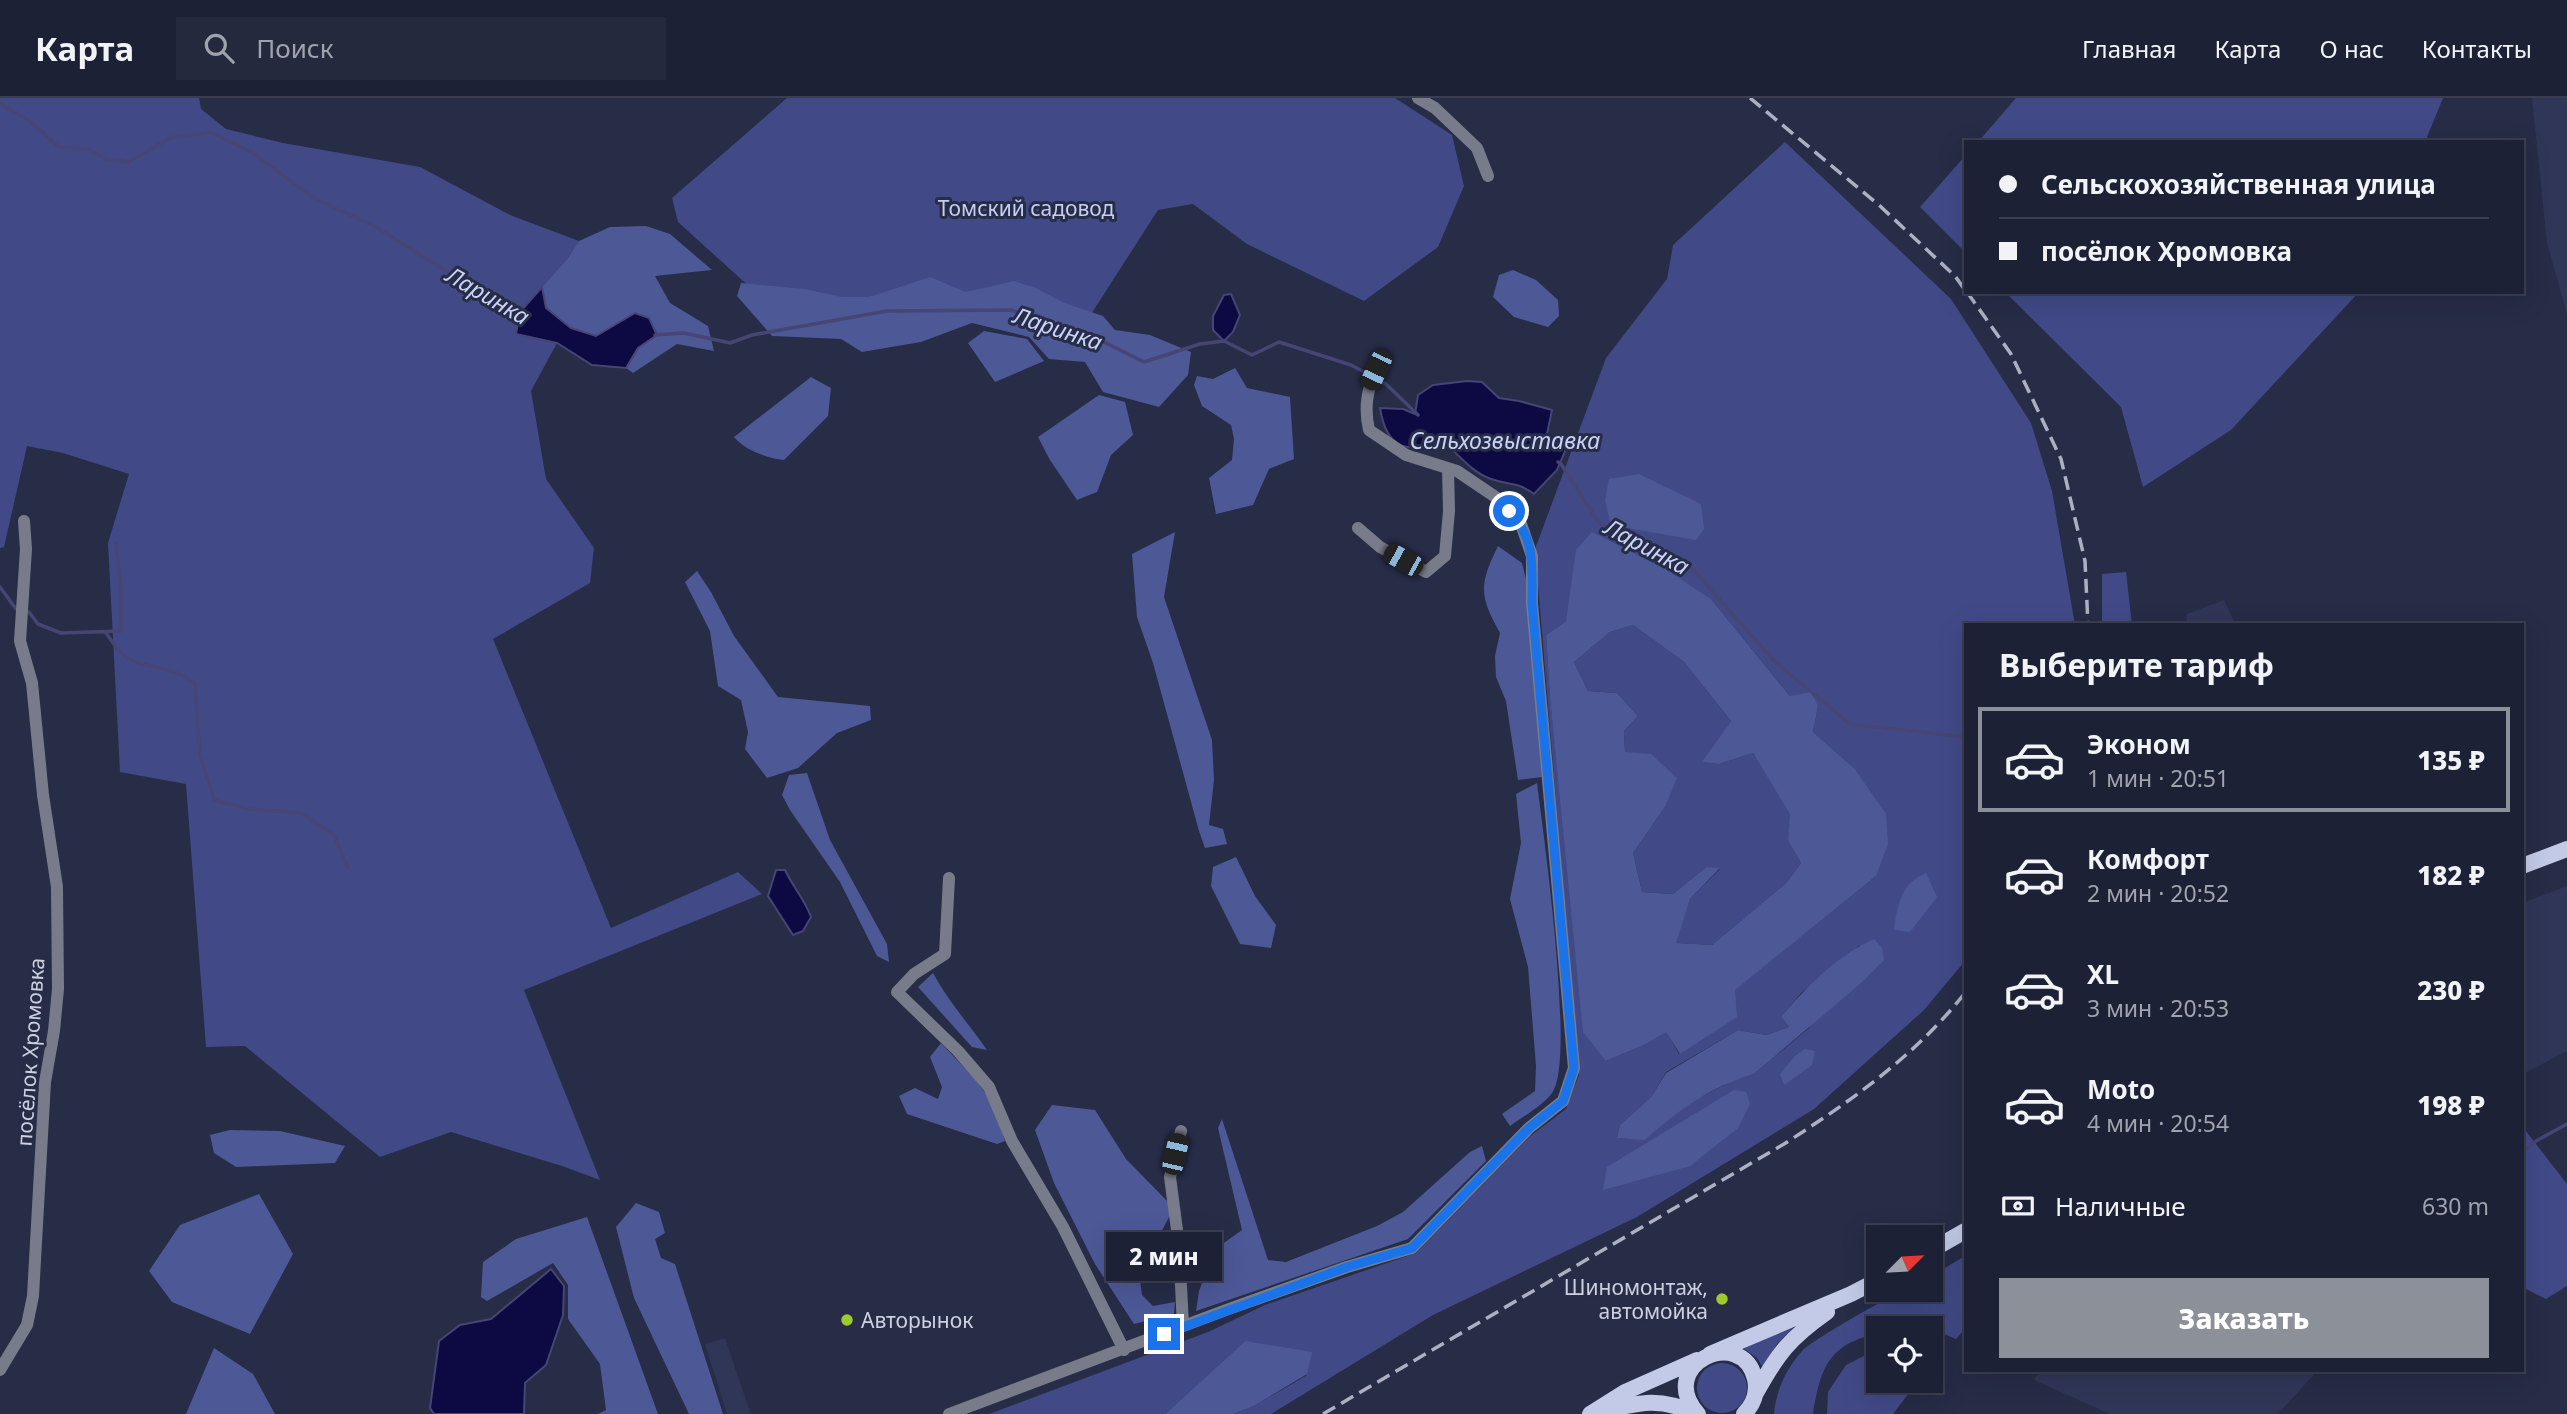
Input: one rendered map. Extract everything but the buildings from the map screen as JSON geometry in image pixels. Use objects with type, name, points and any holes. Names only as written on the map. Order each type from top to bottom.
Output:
[{"type":"main road","points":[[2524,865],[2567,849]]},
{"type":"main road","points":[[1943,1244],[1964,1232]]},
{"type":"main road","points":[[1591,1414],[1625,1392],[1866,1286]]},
{"type":"main road","points":[[1751,1406],[1771,1365],[1789,1341],[1851,1294]]},
{"type":"main road","points":[[1697,1414],[1686,1389],[1690,1371],[1706,1356],[1728,1353],[1744,1361],[1754,1375],[1751,1406]]},
{"type":"main road","points":[[1591,1414],[1655,1401],[1677,1405],[1697,1414]]},
{"type":"street","points":[[1418,98],[1435,108],[1477,148],[1488,176]]},
{"type":"street","points":[[949,1414],[1347,1267],[1412,1248],[1529,1128],[1563,1101],[1574,1068],[1532,603],[1532,556],[1521,524],[1497,498],[1457,471],[1406,455],[1368,430],[1365,413],[1370,384],[1376,370]]},
{"type":"street","points":[[1359,528],[1380,547],[1426,572],[1445,556],[1449,511],[1448,468]]},
{"type":"street","name":"посёлок Хромовка","points":[[0,1370],[27,1325],[33,1296],[45,1082],[58,989],[57,887],[43,795],[32,683],[20,641],[26,548],[24,521]]},
{"type":"street","points":[[949,878],[946,954],[914,974],[897,992],[958,1051],[989,1087],[1012,1141],[1063,1227],[1124,1350]]},
{"type":"street","points":[[1181,1131],[1170,1177],[1179,1245],[1184,1326]]},
{"type":"shaded area","points":[[2532,98],[2567,98],[2567,314],[2547,243]]},
{"type":"shaded area","points":[[646,226],[670,234],[712,270],[655,276],[670,303],[708,326],[714,351],[677,344],[633,373],[626,368],[638,348],[656,335],[635,313],[596,336],[571,328],[546,307],[542,287],[579,241],[610,227]]},
{"type":"shaded area","points":[[1513,270],[1536,280],[1558,300],[1559,316],[1548,327],[1514,317],[1493,297],[1499,275]]},
{"type":"shaded area","points":[[930,277],[966,292],[1014,281],[1036,288],[1064,303],[1103,316],[1115,330],[1150,335],[1191,352],[1188,375],[1159,407],[1103,392],[1085,362],[1049,359],[1029,337],[972,323],[921,342],[862,352],[841,339],[772,336],[737,296],[741,283],[804,289],[842,297],[869,297]]},
{"type":"shaded area","points":[[984,331],[1027,339],[1044,361],[995,382],[968,343]]},
{"type":"shaded area","points":[[1235,368],[1247,388],[1290,397],[1294,459],[1269,469],[1253,505],[1216,514],[1209,478],[1232,460],[1234,439],[1231,425],[1202,406],[1194,385],[1197,376],[1213,379]]},
{"type":"shaded area","points":[[811,377],[831,388],[828,416],[784,460],[757,453],[734,437]]},
{"type":"shaded area","points":[[1099,395],[1125,402],[1133,435],[1111,455],[1097,492],[1077,500],[1038,437]]},
{"type":"shaded area","points":[[1639,474],[1701,504],[1704,529],[1696,540],[1611,525],[1605,501],[1609,479]]},
{"type":"shaded area","points":[[1175,532],[1164,597],[1212,740],[1214,780],[1209,825],[1223,829],[1227,844],[1205,848],[1153,663],[1137,617],[1132,554]]},
{"type":"shaded area","points":[[1592,532],[1667,570],[1712,600],[1790,696],[1811,692],[1818,706],[1813,732],[1854,768],[1886,814],[1888,844],[1876,876],[1735,990],[1737,1017],[1680,1054],[1666,1032],[1646,1044],[1606,1061],[1583,1032],[1546,635],[1566,621],[1576,550]],"holes":[[[1633,625],[1684,662],[1731,721],[1702,762],[1719,764],[1753,753],[1790,814],[1788,841],[1801,863],[1786,883],[1712,945],[1676,943],[1690,899],[1720,868],[1706,867],[1673,894],[1642,892],[1633,853],[1665,807],[1677,778],[1651,754],[1625,752],[1624,731],[1638,716],[1617,693],[1588,691],[1574,662],[1610,632]]]},
{"type":"shaded area","points":[[1498,546],[1522,563],[1526,579],[1542,777],[1518,780],[1506,701],[1496,677],[1495,656],[1500,633],[1488,609],[1484,590],[1487,571]]},
{"type":"shaded area","points":[[697,571],[734,636],[778,697],[870,706],[871,720],[837,733],[798,768],[767,778],[745,749],[748,732],[741,700],[718,686],[710,631],[685,582]]},
{"type":"shaded area","points":[[2224,600],[2235,623],[2186,623],[2187,614]]},
{"type":"shaded area","points":[[807,773],[830,840],[887,944],[889,962],[877,956],[840,882],[782,795],[789,775]]},
{"type":"shaded area","points":[[1537,783],[1556,944],[1561,1039],[1558,1073],[1552,1093],[1510,1126],[1502,1114],[1535,1091],[1536,1066],[1528,967],[1510,899],[1521,843],[1516,794]]},
{"type":"shaded area","points":[[1236,857],[1255,896],[1276,925],[1271,948],[1240,944],[1211,886],[1213,867]]},
{"type":"shaded area","points":[[1926,873],[1937,897],[1910,932],[1894,930],[1902,896],[1911,883]]},
{"type":"shaded area","points":[[2567,886],[2567,1051],[2527,1072],[2524,1070],[2524,902]]},
{"type":"shaded area","points":[[1874,939],[1882,948],[1884,960],[1861,983],[1754,1074],[1722,1086],[1695,1101],[1645,1140],[1617,1138],[1620,1125],[1651,1097],[1666,1073],[1738,1030],[1766,1035],[1789,1027],[1781,1017],[1800,995],[1836,962]]},
{"type":"shaded area","points":[[933,973],[987,1050],[972,1047],[918,987]]},
{"type":"shaded area","points":[[941,1043],[991,1100],[1005,1141],[997,1144],[907,1114],[899,1096],[915,1088],[938,1099],[942,1087],[930,1057]]},
{"type":"shaded area","points":[[1805,1049],[1815,1051],[1812,1065],[1784,1085],[1780,1074],[1795,1056]]},
{"type":"shaded area","points":[[1734,1090],[1746,1092],[1750,1104],[1738,1128],[1690,1166],[1603,1190],[1607,1167]]},
{"type":"shaded area","points":[[1052,1105],[1095,1110],[1126,1159],[1174,1208],[1139,1273],[1142,1295],[1153,1306],[1175,1302],[1174,1314],[1134,1324],[1095,1264],[1054,1183],[1035,1130]]},
{"type":"shaded area","points":[[1222,1119],[1268,1260],[1286,1262],[1377,1226],[1403,1212],[1470,1152],[1482,1146],[1486,1161],[1408,1239],[1196,1311],[1199,1291],[1214,1250],[1242,1230],[1218,1128]]},
{"type":"shaded area","points":[[230,1130],[280,1131],[345,1146],[335,1163],[236,1167],[214,1153],[210,1135]]},
{"type":"shaded area","points":[[259,1194],[293,1254],[250,1334],[172,1302],[149,1271],[180,1225]]},
{"type":"shaded area","points":[[636,1203],[659,1212],[665,1233],[655,1239],[661,1258],[675,1264],[723,1414],[689,1414],[634,1298],[616,1227]]},
{"type":"shaded area","points":[[587,1217],[658,1414],[598,1414],[606,1410],[600,1364],[568,1319],[568,1285],[553,1263],[487,1301],[481,1297],[483,1262],[516,1239]]},
{"type":"shaded area","points":[[725,1338],[751,1414],[727,1414],[705,1344]]},
{"type":"shaded area","points":[[1245,1341],[1312,1352],[1307,1374],[1254,1406],[1233,1414],[1165,1414]]},
{"type":"shaded area","points":[[214,1348],[253,1374],[275,1414],[186,1414]]},
{"type":"shaded area","points":[[2039,1372],[2316,1372],[2278,1414],[2110,1414],[2034,1380]]},
{"type":"green space","points":[[0,98],[199,98],[201,109],[226,129],[283,143],[420,167],[510,215],[579,241],[567,259],[520,312],[516,334],[557,343],[531,391],[546,479],[594,548],[590,583],[493,639],[611,928],[738,872],[762,894],[524,990],[600,1180],[451,1132],[380,1157],[245,1046],[206,1047],[186,784],[120,772],[108,543],[129,474],[63,453],[27,446],[4,547],[0,548]]},
{"type":"green space","name":"Томский садовод","points":[[787,98],[1395,98],[1452,135],[1464,186],[1438,247],[1364,301],[1247,244],[1193,204],[1158,210],[1086,322],[764,300],[678,222],[672,198]]},
{"type":"green space","points":[[2016,98],[2443,98],[2426,140],[1980,140]]},
{"type":"green space","points":[[1785,142],[1951,299],[2031,423],[2052,491],[2075,623],[1964,623],[1964,962],[1924,1010],[1814,1109],[1637,1217],[1433,1315],[1271,1414],[1233,1414],[1254,1406],[1307,1375],[1245,1341],[1165,1414],[989,1414],[1208,1332],[1265,1305],[1416,1253],[1529,1137],[1566,1109],[1579,1075],[1535,549],[1606,358],[1667,279],[1673,245]],"holes":[[[1712,600],[1791,697],[1818,706],[1813,732],[1854,768],[1876,876],[1734,990],[1679,1054],[1666,1031],[1646,1044],[1606,1061],[1567,852],[1546,635],[1566,621]],[[1860,945],[1809,1028],[1754,1074],[1734,1080],[1685,1105],[1645,1139],[1617,1138],[1620,1125],[1651,1097],[1666,1072],[1738,1030],[1766,1035],[1789,1027],[1781,1017],[1801,993]]]},
{"type":"green space","points":[[1964,157],[1964,251],[1920,207]]},
{"type":"green space","points":[[2007,294],[2357,294],[2231,430],[2143,487],[2121,407]]},
{"type":"green space","points":[[2126,572],[2132,623],[2102,623],[2102,574]]},
{"type":"green space","points":[[1633,625],[1684,662],[1731,721],[1703,762],[1719,764],[1753,753],[1791,814],[1788,841],[1801,863],[1786,883],[1712,945],[1675,943],[1690,899],[1720,869],[1706,867],[1673,894],[1642,892],[1633,853],[1665,807],[1625,752],[1624,731],[1638,716],[1617,693],[1588,691],[1574,662],[1610,632]]},
{"type":"green space","points":[[2524,1129],[2567,1184],[2567,1286],[2546,1299],[2524,1288]]},
{"type":"green space","points":[[1964,1257],[1964,1330],[1956,1339],[1943,1334],[1943,1316],[1866,1316],[1866,1337],[1848,1344],[1838,1352],[1824,1371],[1813,1414],[1774,1414],[1783,1379],[1803,1350],[1882,1302],[1943,1302],[1943,1269]]},
{"type":"green space","points":[[1796,1325],[1777,1344],[1763,1368],[1757,1358],[1743,1348]]},
{"type":"green space","points":[[1866,1355],[1866,1393],[1909,1393],[1893,1414],[1827,1414],[1828,1392],[1846,1365]]},
{"type":"green space","points":[[1722,1363],[1740,1370],[1747,1388],[1740,1406],[1722,1413],[1704,1406],[1697,1388],[1704,1370]]},
{"type":"water","points":[[542,287],[546,308],[571,328],[596,336],[635,313],[649,318],[657,335],[638,348],[626,368],[592,365],[557,343],[516,334],[520,312]]},
{"type":"water","points":[[1231,294],[1240,315],[1233,332],[1224,341],[1213,330],[1213,316],[1224,295]]},
{"type":"water","name":"Сельхозвыставка","points":[[1482,382],[1499,398],[1552,410],[1547,434],[1566,449],[1557,470],[1534,494],[1517,485],[1484,476],[1446,444],[1410,447],[1394,441],[1388,433],[1380,408],[1403,409],[1415,414],[1418,395],[1433,385]]},
{"type":"water","points":[[776,870],[785,870],[811,917],[803,931],[793,935],[768,896]]},
{"type":"water","points":[[551,1269],[564,1286],[563,1315],[546,1365],[525,1383],[524,1414],[434,1414],[430,1408],[439,1341],[460,1325],[491,1319]]},
{"type":"waterway","name":"Ларинка","points":[[0,104],[31,123],[59,147],[88,149],[106,159],[128,162],[170,138],[210,132],[251,152],[314,198],[378,228],[490,299],[524,314]]},
{"type":"waterway","name":"Ларинка","points":[[655,335],[684,333],[730,343],[752,335],[887,311],[1011,310],[1092,336],[1144,362],[1200,344],[1224,341],[1252,355],[1279,342],[1351,365],[1370,375]]},
{"type":"waterway","name":"Ларинка","points":[[1376,379],[1386,384],[1418,415]]},
{"type":"waterway","name":"Ларинка","points":[[1558,462],[1599,523],[1690,566],[1774,661],[1850,724],[1964,737]]},
{"type":"waterway","points":[[29,612],[38,624],[61,633],[121,631],[121,590],[116,544]]},
{"type":"waterway","points":[[0,587],[16,609]]},
{"type":"waterway","points":[[105,632],[127,658],[180,674],[195,684],[200,756],[214,800],[249,809],[301,813],[334,835],[348,867]]},
{"type":"waterway","name":"Ларинка","points":[[2524,1151],[2536,1141],[2567,1124]]},
{"type":"railway","points":[[1750,98],[1880,206],[1955,276],[1964,289]]},
{"type":"railway","points":[[1968,294],[2011,354],[2061,459],[2085,561],[2088,623]]},
{"type":"railway","points":[[1323,1414],[1809,1128],[1881,1076],[1925,1037],[1964,994]]},
{"type":"place","name":"Шиномонтаж, автомойка","points":[[1722,1299]]},
{"type":"place","name":"Авторынок","points":[[847,1320]]},
{"type":"route","points":[[1164,1334],[1347,1267],[1412,1248],[1433,1230],[1529,1128],[1563,1101],[1574,1068],[1532,603],[1532,556],[1521,524],[1509,511]]}]
